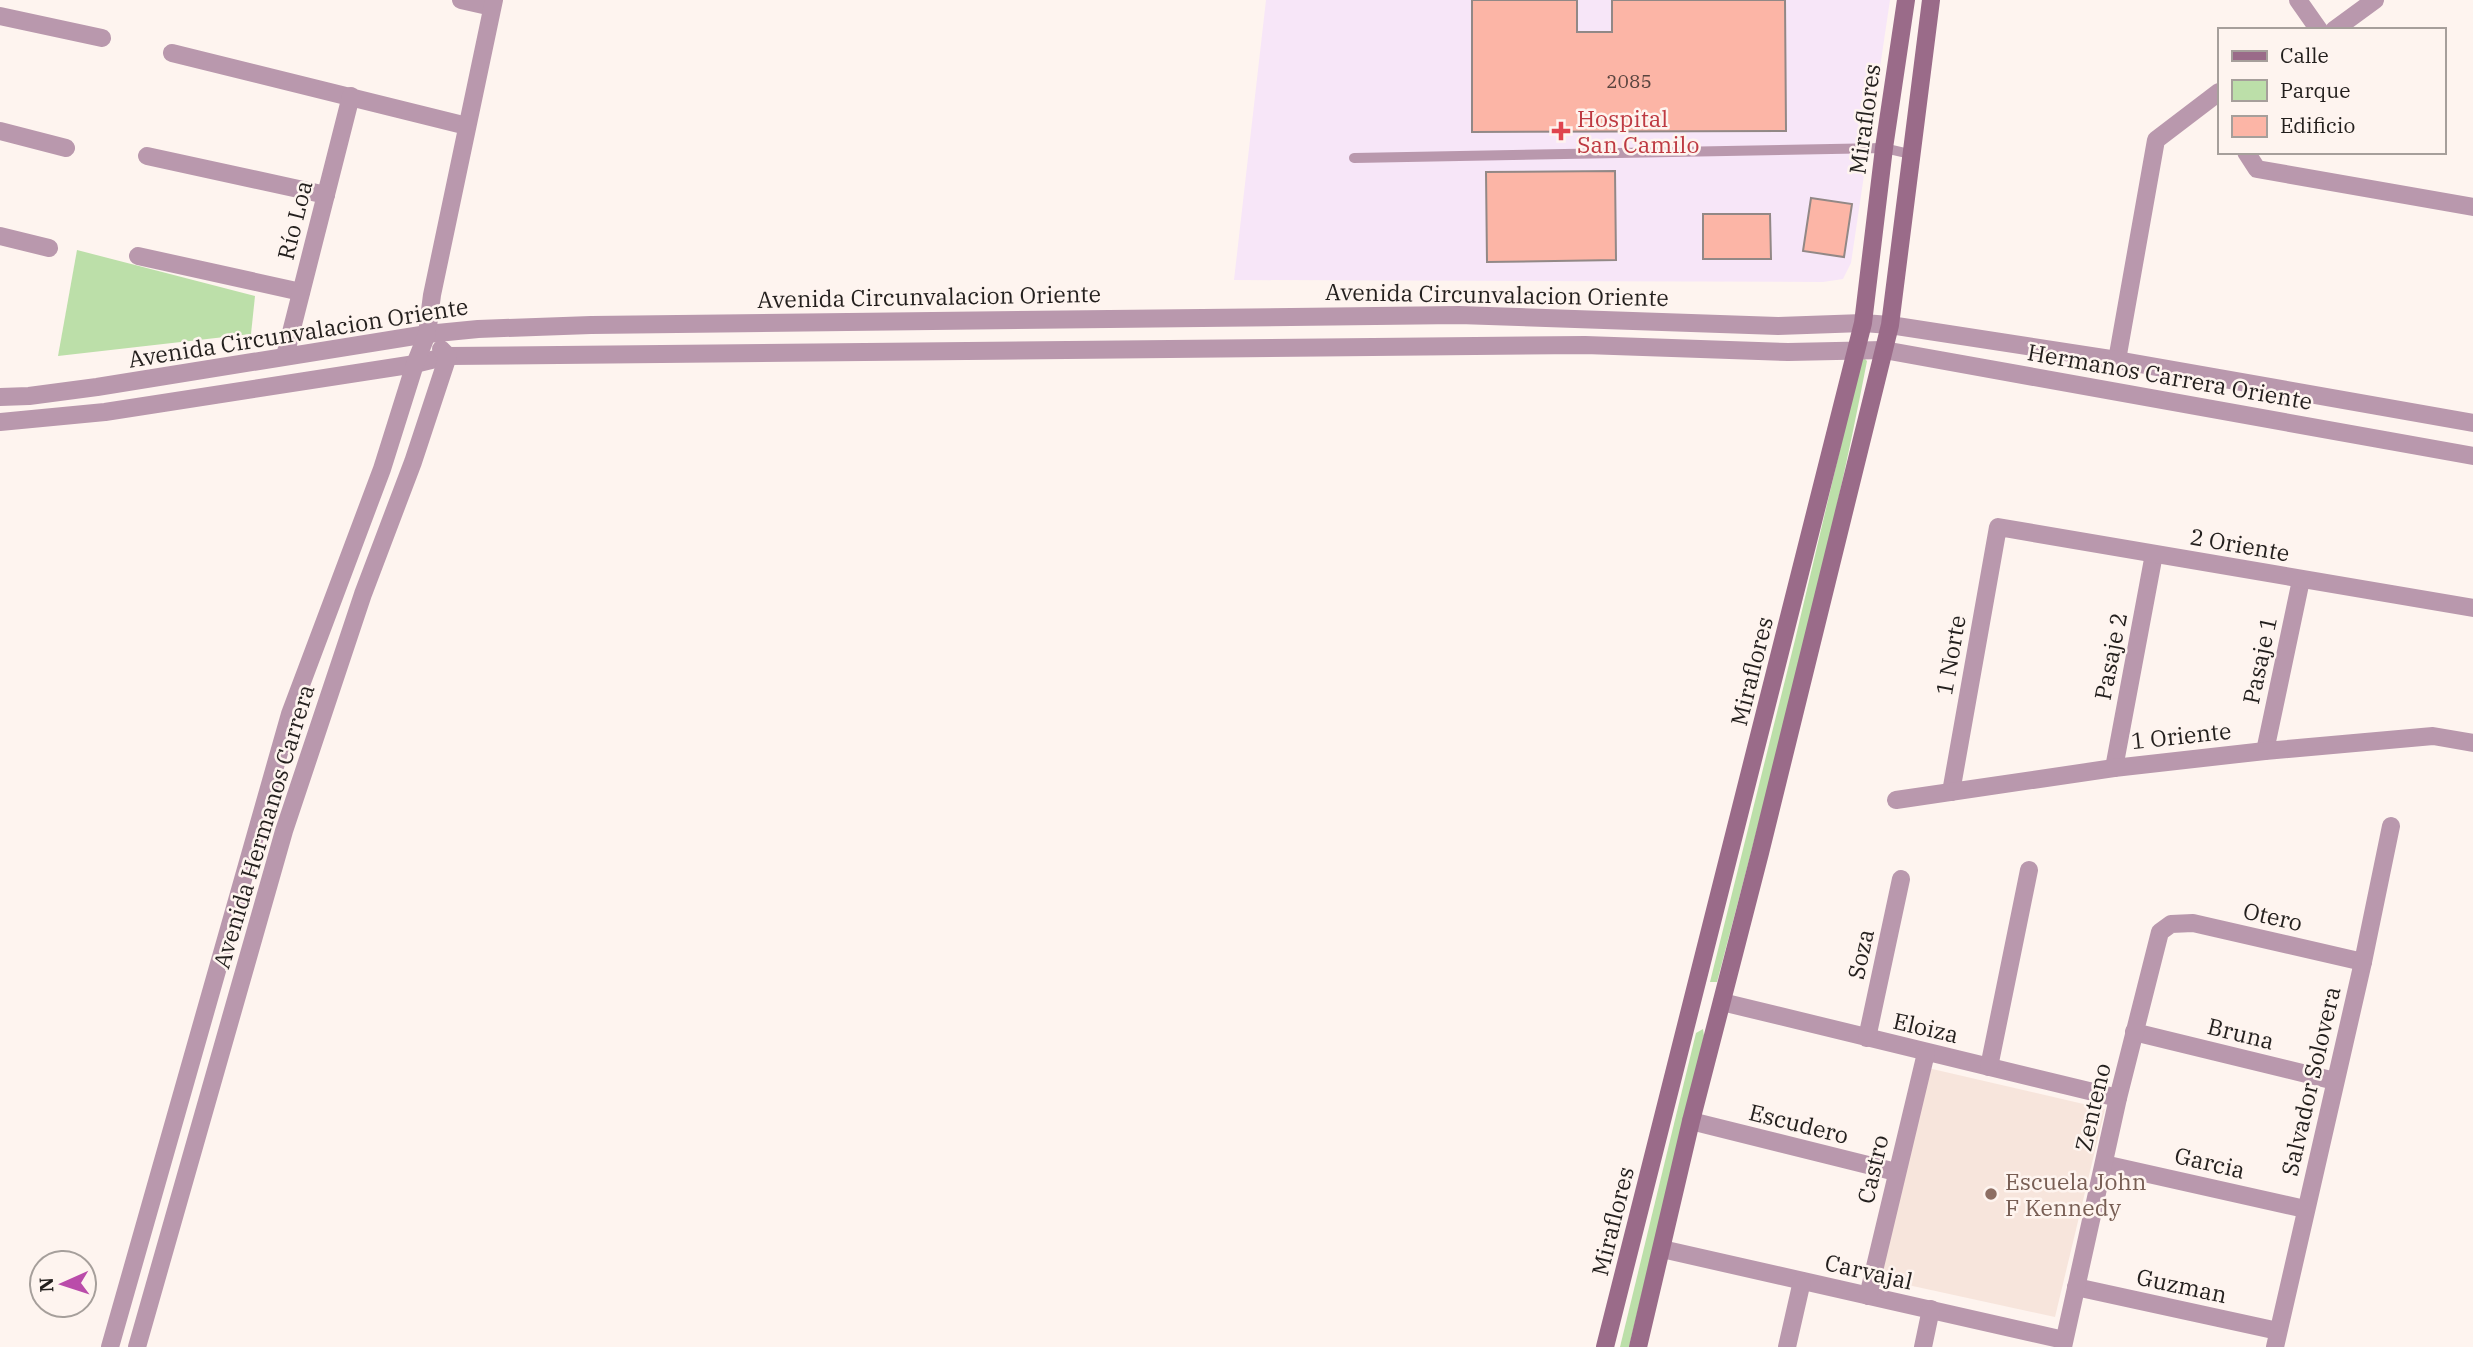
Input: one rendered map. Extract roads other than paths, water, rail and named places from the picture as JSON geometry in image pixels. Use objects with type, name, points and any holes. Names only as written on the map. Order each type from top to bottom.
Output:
[{"type":"main road","name":"Miraflores","points":[[1605,1347],[1863,323],[1884,148],[1906,0]]},
{"type":"main road","points":[[1638,1347],[1691,1121],[1890,325],[1931,0]]},
{"type":"street","points":[[461,0],[493,4]]},
{"type":"street","points":[[2298,0],[2318,28]]},
{"type":"street","points":[[2337,28],[2375,0]]},
{"type":"street","name":"Avenida Hermanos Carrera","points":[[110,1347],[290,714],[382,469],[427,334],[432,295],[493,4]]},
{"type":"street","points":[[0,16],[102,38]]},
{"type":"street","points":[[172,53],[467,126]]},
{"type":"street","name":"Río Loa","points":[[285,356],[351,96]]},
{"type":"street","points":[[2118,360],[2142,210],[2157,140],[2217,98]]},
{"type":"street","points":[[0,131],[66,148]]},
{"type":"street","points":[[2247,154],[2257,169],[2473,207]]},
{"type":"street","points":[[147,156],[326,195]]},
{"type":"street","points":[[0,236],[49,248]]},
{"type":"street","points":[[138,256],[302,292]]},
{"type":"street","name":"Avenida Circunvalacion Oriente","points":[[0,397],[29,396],[110,385],[427,334],[478,329],[591,325],[1459,315],[1778,326],[1863,323]]},
{"type":"street","name":"Hermanos Carrera Oriente","points":[[1863,323],[2118,360],[2473,423]]},
{"type":"street","points":[[427,334],[448,356]]},
{"type":"street","name":"Avenida Circunvalacion Oriente","points":[[0,422],[104,412],[415,364],[448,356],[1585,345],[1788,352],[1857,349]]},
{"type":"street","name":"Hermanos Carrera Oriente","points":[[1857,349],[1884,350],[2473,456]]},
{"type":"street","name":"Avenida Hermanos Carrera","points":[[137,1347],[284,831],[363,594],[395,511],[448,356]]},
{"type":"street","name":"2 Oriente","points":[[1998,527],[2473,608]]},
{"type":"street","name":"1 Norte","points":[[1951,792],[1998,527]]},
{"type":"street","name":"Pasaje 2","points":[[2114,768],[2154,554]]},
{"type":"street","name":"Pasaje 1","points":[[2265,751],[2301,580]]},
{"type":"street","name":"1 Oriente","points":[[1896,800],[2114,768],[2265,751],[2433,736],[2473,743]]},
{"type":"street","name":"Salvador Solovera","points":[[2276,1339],[2363,962],[2391,826]]},
{"type":"street","points":[[1989,1067],[2029,870]]},
{"type":"street","name":"Soza","points":[[1867,1038],[1901,879]]},
{"type":"street","name":"Otero","points":[[2171,924],[2193,923],[2363,962]]},
{"type":"street","name":"Zenteno","points":[[2064,1343],[2118,1098],[2158,936],[2171,924]]},
{"type":"street","name":"Eloiza","points":[[1722,1002],[2118,1098]]},
{"type":"street","name":"Bruna","points":[[2134,1032],[2335,1081]]},
{"type":"street","name":"Castro","points":[[1868,1296],[1926,1053]]},
{"type":"street","name":"Escudero","points":[[1691,1121],[1896,1172]]},
{"type":"street","name":"Garcia","points":[[2104,1164],[2305,1209]]},
{"type":"street","name":"Carvajal","points":[[1662,1249],[2064,1343]]},
{"type":"street","points":[[1787,1347],[1802,1281]]},
{"type":"street","name":"Guzman","points":[[2076,1287],[2276,1339]]},
{"type":"street","points":[[1923,1347],[1931,1310]]},
{"type":"lane","points":[[1354,158],[1884,148],[1910,154]]},
{"type":"place","name":"Hospital San Camilo","points":[[1561,131]]},
{"type":"place","name":"Escuela John F Kennedy","points":[[1991,1194]]}]
